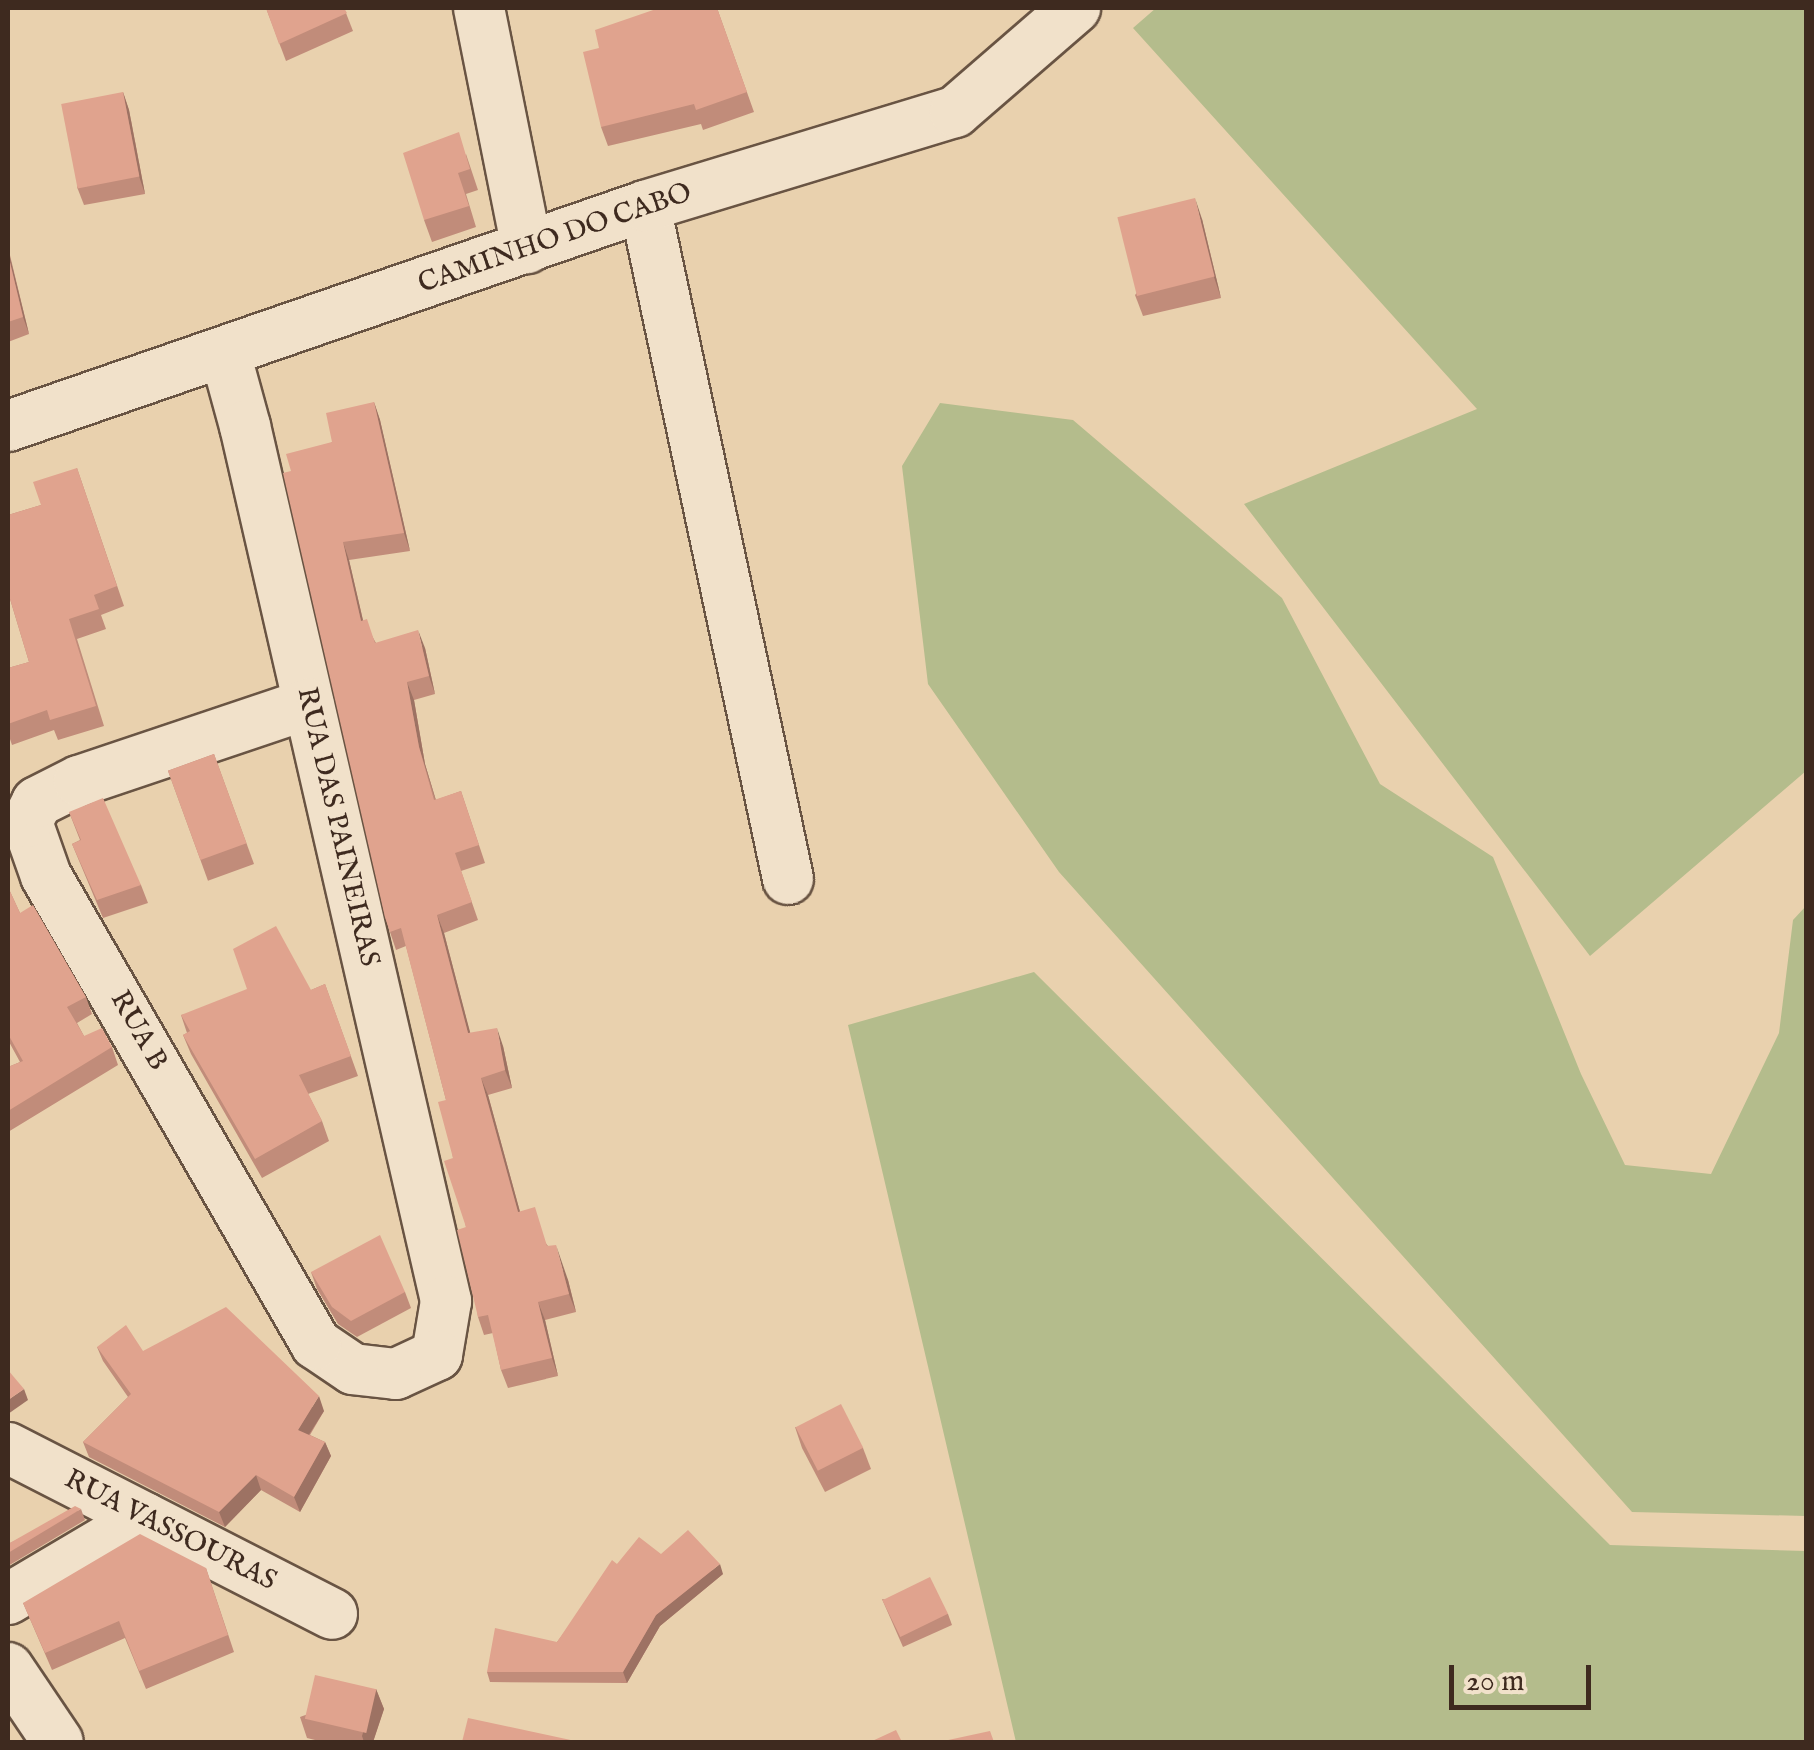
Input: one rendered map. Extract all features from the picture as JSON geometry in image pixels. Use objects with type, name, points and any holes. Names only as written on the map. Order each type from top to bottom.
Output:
[{"type":"street","points":[[479,8],[526,248]]},
{"type":"street","name":"CAMINHO DO CABO","points":[[8,426],[645,206],[955,112],[1075,8]]},
{"type":"street","points":[[645,206],[788,879]]},
{"type":"street","name":"RUA DAS PAINEIRAS","points":[[225,353],[446,1301]]},
{"type":"street","name":"RUA B","points":[[308,704],[79,781],[38,802],[27,822],[46,876],[316,1344],[353,1369],[396,1374],[421,1368],[443,1338],[446,1301]]},
{"type":"street","name":"RUA VASSOURAS","points":[[8,1448],[332,1614]]},
{"type":"street","points":[[8,1599],[145,1518]]},
{"type":"street","points":[[8,1668],[58,1742]]},
{"type":"green space","points":[[1156,8],[1806,8],[1806,771],[1590,956],[1244,504],[1477,409],[1133,28]]},
{"type":"green space","points":[[940,403],[1073,420],[1282,598],[1380,784],[1493,857],[1581,1074],[1625,1165],[1711,1174],[1779,1033],[1793,920],[1806,906],[1806,1516],[1632,1512],[1059,872],[928,684],[902,466]]},
{"type":"green space","points":[[1034,972],[1610,1545],[1806,1551],[1806,1742],[1016,1742],[848,1025]]},
{"type":"building","points":[[266,8],[344,8],[347,13],[279,44]]},
{"type":"building","points":[[659,8],[717,8],[747,92],[696,110],[694,104],[601,127],[583,52],[599,48],[595,30]]},
{"type":"building","points":[[123,92],[139,176],[78,188],[61,104]]},
{"type":"building","points":[[459,132],[470,169],[458,173],[469,206],[424,220],[403,153]]},
{"type":"building","points":[[1195,198],[1215,277],[1137,296],[1117,217]]},
{"type":"building","points":[[8,254],[23,317],[8,322]]},
{"type":"building","points":[[374,402],[404,533],[343,542],[361,621],[367,619],[375,643],[418,630],[429,676],[407,682],[434,800],[461,791],[479,845],[455,853],[472,902],[437,915],[468,1033],[497,1028],[505,1070],[481,1078],[518,1212],[535,1207],[547,1246],[556,1245],[569,1294],[538,1302],[552,1358],[501,1370],[488,1315],[478,1317],[457,1230],[466,1227],[444,1161],[453,1158],[438,1102],[446,1100],[401,928],[390,932],[385,917],[283,473],[291,471],[286,454],[332,442],[326,413]]},
{"type":"building","points":[[77,468],[117,586],[94,595],[99,609],[69,619],[96,706],[50,720],[47,710],[8,724],[8,668],[29,662],[8,592],[8,515],[41,505],[33,482]]},
{"type":"building","points":[[214,754],[246,843],[200,860],[168,771]]},
{"type":"building","points":[[103,798],[141,885],[97,900],[72,844],[81,840],[69,812]]},
{"type":"building","points":[[8,887],[20,913],[33,905],[86,997],[67,1007],[84,1036],[102,1028],[112,1047],[8,1111],[8,1067],[23,1061],[8,1034]]},
{"type":"building","points":[[276,926],[311,990],[325,984],[351,1056],[299,1075],[322,1121],[255,1159],[183,1035],[190,1031],[181,1015],[247,989],[233,949]]},
{"type":"building","points":[[380,1235],[405,1292],[351,1321],[332,1307],[311,1272]]},
{"type":"building","points":[[226,1307],[319,1396],[298,1430],[325,1442],[294,1497],[256,1475],[219,1512],[83,1442],[131,1394],[97,1347],[126,1325],[143,1351]]},
{"type":"building","points":[[8,1370],[24,1389],[8,1400]]},
{"type":"building","points":[[841,1404],[863,1448],[818,1471],[796,1427]]},
{"type":"building","points":[[75,1506],[81,1509],[8,1553],[8,1544]]},
{"type":"building","points":[[688,1530],[720,1564],[656,1615],[623,1672],[487,1672],[495,1628],[557,1642],[612,1560],[617,1564],[639,1537],[661,1554]]},
{"type":"building","points":[[140,1534],[206,1568],[228,1635],[139,1671],[119,1621],[45,1653],[23,1603]]},
{"type":"building","points":[[930,1577],[948,1614],[900,1637],[882,1600]]},
{"type":"building","points":[[315,1675],[376,1689],[366,1733],[305,1719]]},
{"type":"building","points":[[468,1718],[580,1742],[462,1742]]},
{"type":"building","points":[[896,1730],[902,1742],[870,1742]]},
{"type":"building","points":[[990,1731],[994,1742],[939,1742]]}]
